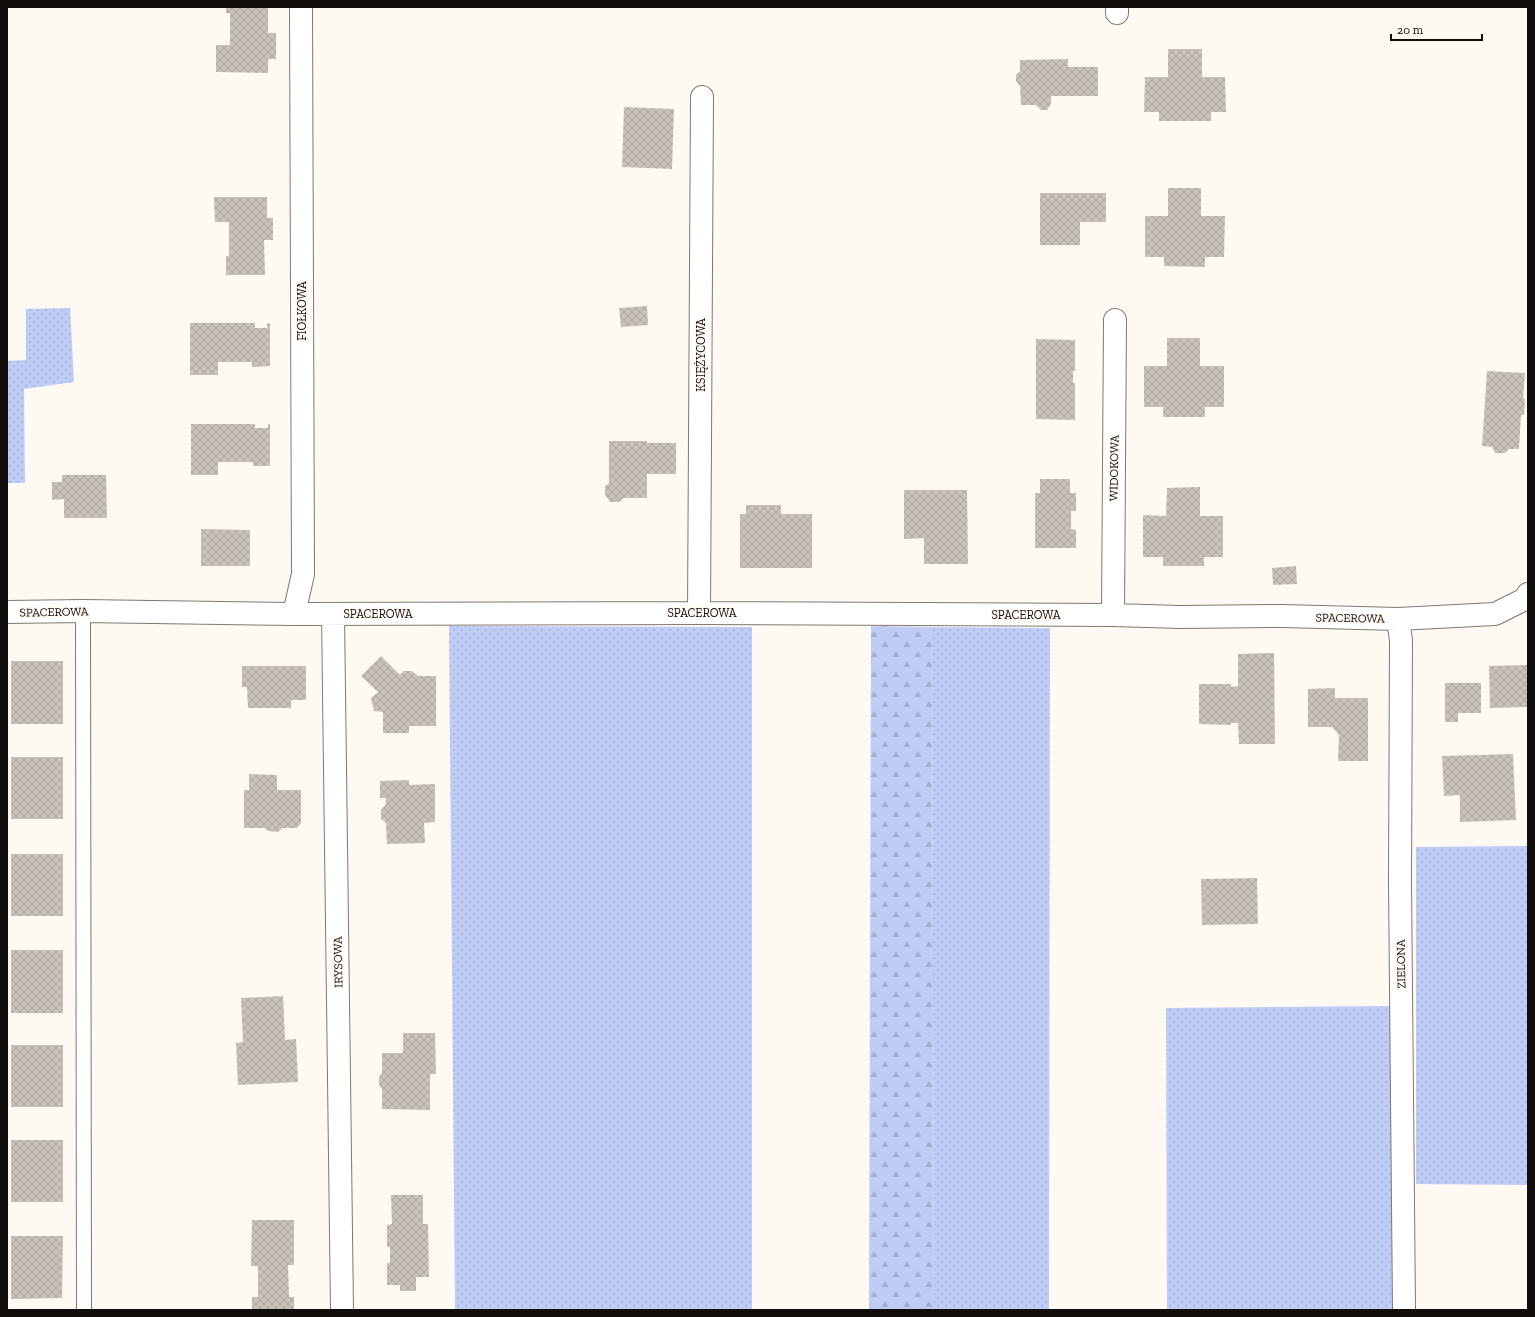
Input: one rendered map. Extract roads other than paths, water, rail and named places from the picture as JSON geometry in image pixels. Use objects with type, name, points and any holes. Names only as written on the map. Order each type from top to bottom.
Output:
[{"type":"street","name":"FIOŁKOWA","points":[[294,614],[303,574],[301,7]]},
{"type":"street","name":"KSIĘŻYCOWA","points":[[699,613],[702,97]]},
{"type":"street","name":"WIDOKOWA","points":[[1113,615],[1115,320]]},
{"type":"street","name":"SPACEROWA","points":[[7,612],[84,611],[294,614],[699,613],[1113,615],[1181,617],[1275,616],[1398,619],[1495,614],[1525,599],[1528,594]]},
{"type":"street","name":"IRYSOWA","points":[[333,614],[342,1310]]},
{"type":"street","name":"ZIELONA","points":[[1398,619],[1401,640],[1400,889],[1404,1310]]},
{"type":"lane","points":[[84,611],[84,1310]]}]
